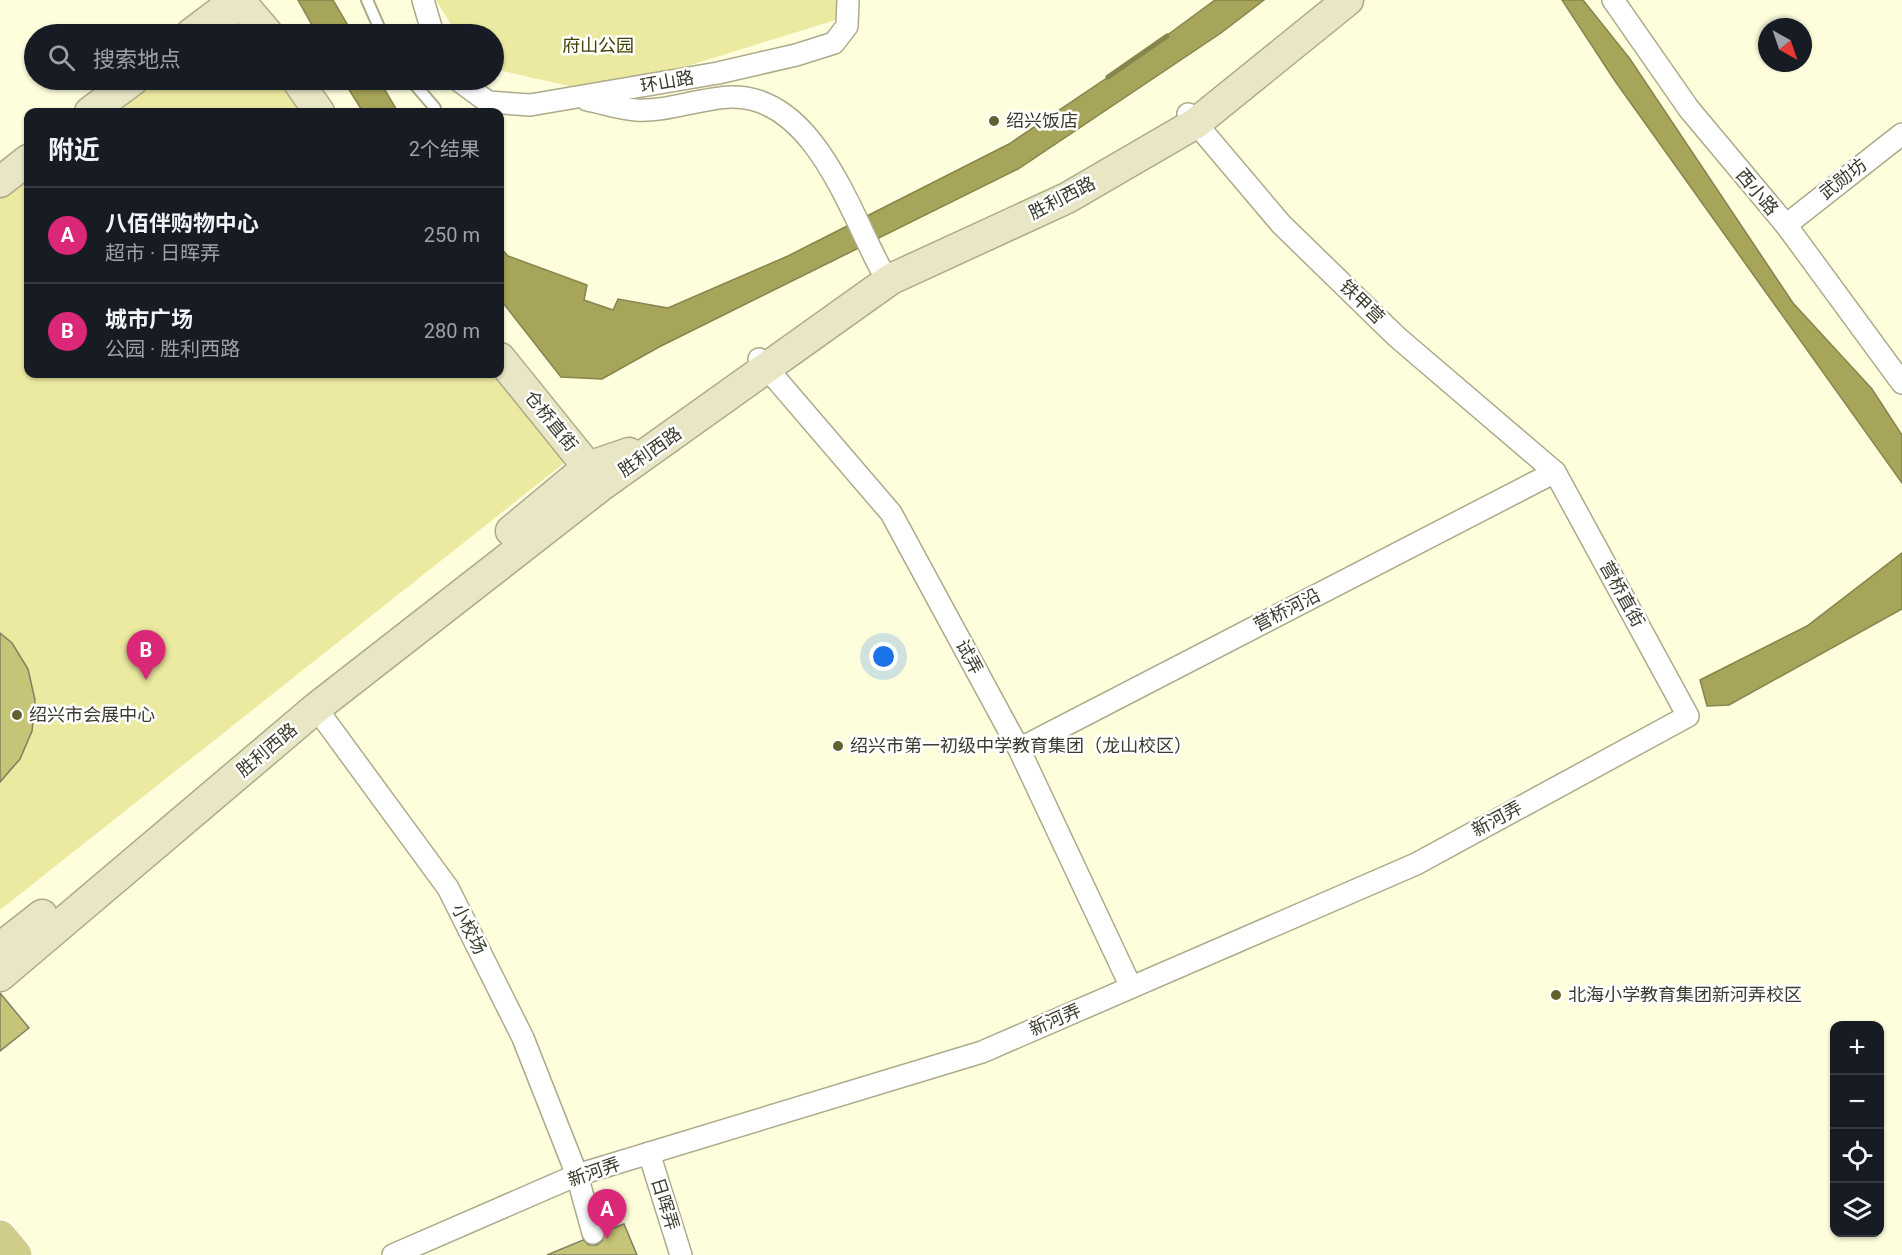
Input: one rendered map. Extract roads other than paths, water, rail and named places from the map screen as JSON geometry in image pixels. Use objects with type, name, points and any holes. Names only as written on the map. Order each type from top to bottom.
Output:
[{"type":"main road","name":"胜利西路","points":[[763,363],[876,260],[1058,185],[1192,118],[1326,0]]},
{"type":"main road","name":"胜利西路","points":[[0,948],[595,476],[891,279],[1067,198],[1192,118],[1348,0]]},
{"type":"main road","points":[[201,24],[218,6],[245,7],[259,24]]},
{"type":"main road","points":[[95,108],[120,90]]},
{"type":"main road","points":[[304,90],[316,108]]},
{"type":"main road","points":[[0,182],[24,163]]},
{"type":"main road","name":"仓桥直街","points":[[504,363],[595,476]]},
{"type":"main road","name":"胜利西路","points":[[0,976],[316,708],[595,476]]},
{"type":"main road","points":[[0,1237],[15,1255]]},
{"type":"street","points":[[423,0],[430,24]]},
{"type":"street","name":"环山路","points":[[472,90],[488,102],[530,105],[718,73],[796,55],[834,43],[847,26],[848,0]]},
{"type":"street","name":"西小路","points":[[1613,0],[1689,109],[1786,225],[1902,383]]},
{"type":"street","points":[[575,97],[637,110],[732,97],[750,99],[771,107],[789,117],[827,162],[876,260]]},
{"type":"street","name":"铁甲营","points":[[1192,118],[1281,224],[1397,337],[1555,472]]},
{"type":"street","name":"武勋坊","points":[[1786,225],[1902,134]]},
{"type":"street","name":"试弄","points":[[763,363],[891,513],[1019,749],[1131,987]]},
{"type":"street","name":"营桥直街","points":[[1555,472],[1688,716]]},
{"type":"street","name":"营桥河沿","points":[[1019,749],[1555,472]]},
{"type":"street","name":"小校场","points":[[316,708],[448,888],[524,1038],[577,1175],[593,1233]]},
{"type":"street","name":"新河弄","points":[[393,1255],[577,1175],[981,1052],[1416,864],[1688,716]]},
{"type":"street","name":"日晖弄","points":[[649,1154],[681,1255]]},
{"type":"lane","points":[[367,0],[378,24]]},
{"type":"lane","points":[[420,90],[435,108]]},
{"type":"waterway","points":[[1108,77],[1167,36]]},
{"type":"place","name":"绍兴饭店","points":[[994,121]]},
{"type":"place","name":"城市广场","points":[[146,680]]},
{"type":"place","name":"绍兴市会展中心","points":[[17,715]]},
{"type":"place","name":"绍兴市第一初级中学教育集团（龙山校区）","points":[[838,746]]},
{"type":"place","name":"北海小学教育集团新河弄校区","points":[[1556,995]]},
{"type":"place","name":"八佰伴购物中心","points":[[607,1239]]},
{"type":"park label","name":"府山公园","points":[[598,46]]}]
